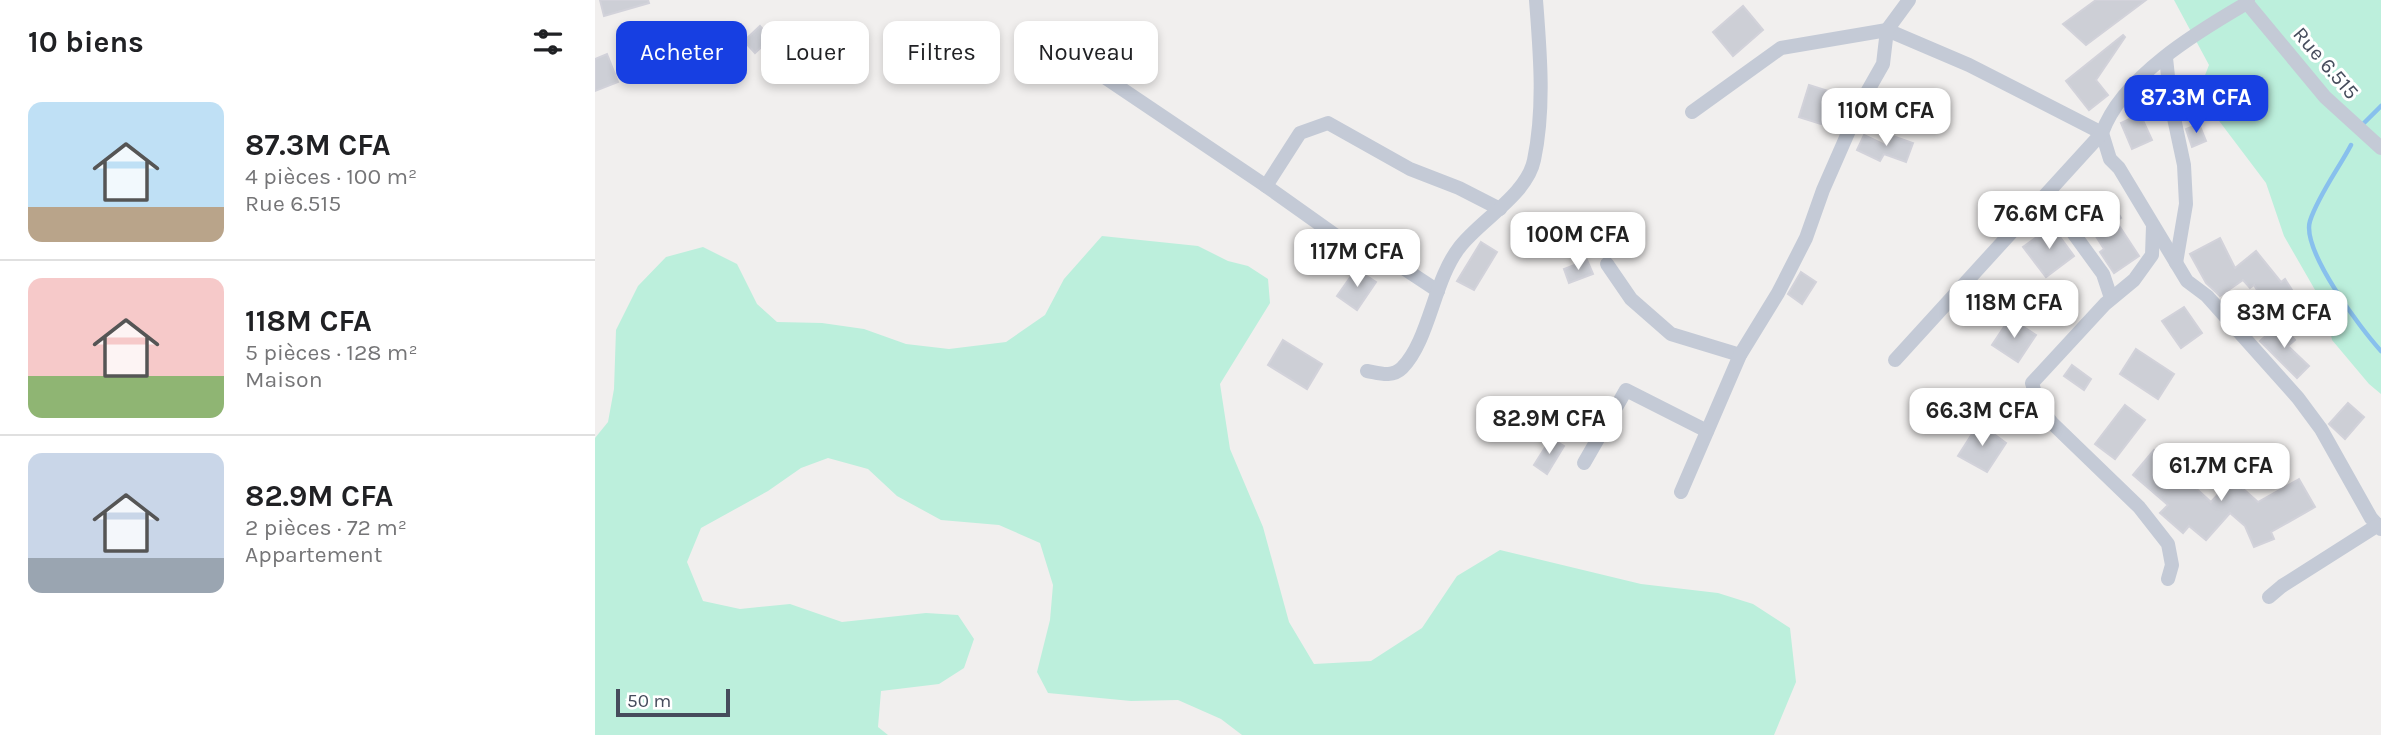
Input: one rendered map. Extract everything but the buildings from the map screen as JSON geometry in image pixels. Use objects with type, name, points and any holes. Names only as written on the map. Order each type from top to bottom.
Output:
[{"type":"street","points":[[1367,371],[1389,375],[1401,370],[1418,341],[1459,247],[1500,209],[1525,179],[1534,160],[1540,69],[1536,0]]},
{"type":"street","points":[[1681,492],[1739,355],[1778,293],[1806,238],[1861,102],[1883,64],[1887,30],[1909,0]]},
{"type":"street","points":[[1895,360],[2102,133],[2107,119],[2127,92],[2203,28],[2248,1]]},
{"type":"street","name":"Rue 6.515","points":[[2248,1],[2325,97],[2381,148]]},
{"type":"street","points":[[1692,112],[1781,48],[1887,30],[1969,65],[2102,133],[2110,159],[2119,168],[2187,281],[2207,296],[2298,398],[2321,429],[2371,518],[2380,527],[2282,586],[2269,597]]},
{"type":"street","points":[[2166,58],[2171,104],[2184,165],[2186,204],[2176,263]]},
{"type":"street","points":[[1115,84],[1335,235],[1391,260],[1438,291]]},
{"type":"street","points":[[1266,186],[1300,133],[1328,123],[1410,169],[1459,188],[1500,209]]},
{"type":"street","points":[[2058,212],[2103,274],[2111,298]]},
{"type":"street","points":[[2153,226],[2152,255],[2134,280],[2111,298],[2032,383],[2039,406],[2052,423],[2139,507],[2168,544],[2172,565],[2168,579]]},
{"type":"street","points":[[1608,264],[1631,299],[1671,334],[1739,355]]},
{"type":"street","points":[[1584,463],[1626,390],[1707,432]]},
{"type":"green space","points":[[2174,0],[2381,0],[2381,394],[2369,384],[2332,340],[2326,309],[2284,236],[2266,183],[2198,93],[2209,65]]},
{"type":"green space","points":[[1102,236],[1198,246],[1228,261],[1248,266],[1268,279],[1270,303],[1220,384],[1230,449],[1263,527],[1289,622],[1314,664],[1371,661],[1422,628],[1457,576],[1500,550],[1641,584],[1718,593],[1753,604],[1790,628],[1796,682],[1774,735],[1242,735],[1221,719],[1178,700],[1131,701],[1048,693],[1037,672],[1050,620],[1053,585],[1040,543],[999,525],[941,520],[897,496],[868,469],[828,458],[801,468],[768,491],[701,528],[687,562],[703,601],[740,609],[790,604],[842,622],[926,613],[958,615],[974,639],[964,668],[939,684],[881,691],[878,727],[888,735],[595,735],[595,438],[608,422],[614,389],[616,330],[638,286],[666,257],[703,247],[737,264],[757,304],[777,322],[822,323],[864,329],[906,344],[949,349],[1006,342],[1045,315],[1064,279]]},
{"type":"waterway","points":[[2362,125],[2381,106]]},
{"type":"waterway","points":[[2351,145],[2323,192],[2310,221],[2310,234],[2314,250],[2335,289],[2381,351]]}]
